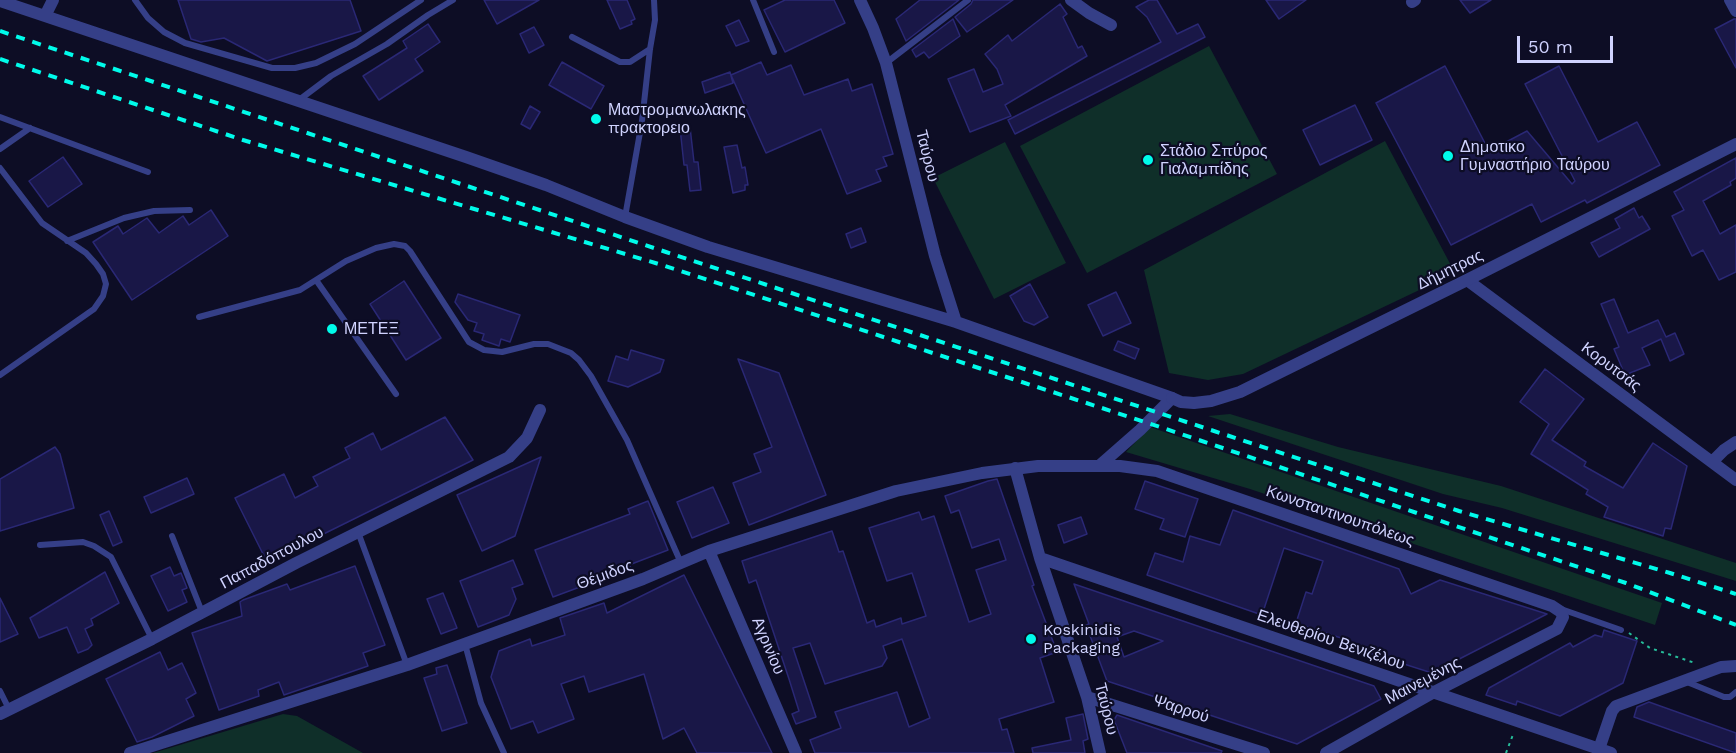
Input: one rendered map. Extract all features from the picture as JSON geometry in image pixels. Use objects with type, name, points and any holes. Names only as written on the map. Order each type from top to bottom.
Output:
[{"type":"street","points":[[45,16],[52,0]]},
{"type":"street","name":"Ταύρου","points":[[860,0],[886,63],[935,256],[956,322]]},
{"type":"street","points":[[1071,0],[1089,14],[1111,25]]},
{"type":"street","points":[[1730,0],[1736,11]]},
{"type":"street","name":"Δήμητρας","points":[[0,1],[546,185],[708,247],[956,322],[1181,402],[1211,401],[1240,392],[1736,144]]},
{"type":"street","name":"Κορυτσάς","points":[[1467,280],[1736,480]]},
{"type":"street","points":[[1099,466],[1172,398]]},
{"type":"street","name":"Παπαδόπουλου","points":[[4,711],[152,639],[509,457],[527,438],[540,410]]},
{"type":"street","points":[[1712,462],[1736,442]]},
{"type":"street","name":"Θέμιδος","points":[[130,753],[407,665],[632,583],[709,551],[896,491],[1015,468],[1099,466]]},
{"type":"street","name":"Κωνσταντινουπόλεως","points":[[1099,466],[1136,467],[1156,471],[1552,606],[1561,612],[1563,617]]},
{"type":"street","name":"Ταύρου","points":[[1015,468],[1040,558],[1087,697],[1100,753]]},
{"type":"street","name":"Αγρινίου","points":[[709,551],[796,753]]},
{"type":"street","name":"Ελευθερίου Βενιζέλου","points":[[1040,558],[1611,753]]},
{"type":"street","name":"Μαινεμένης","points":[[1326,753],[1434,692],[1557,629],[1563,617]]},
{"type":"street","points":[[1599,749],[1612,711],[1616,706],[1729,665],[1736,666]]},
{"type":"street","name":"Ψαρρού","points":[[1087,697],[1264,753]]},
{"type":"lane","points":[[135,0],[148,18],[164,32],[185,43],[272,68],[295,68],[316,63],[355,44],[421,0]]},
{"type":"lane","points":[[299,100],[331,76],[387,44],[453,0]]},
{"type":"lane","points":[[625,217],[642,121],[655,20],[654,0]]},
{"type":"lane","points":[[753,0],[774,52]]},
{"type":"lane","points":[[886,63],[968,0]]},
{"type":"lane","points":[[572,37],[620,62],[630,62],[650,49]]},
{"type":"lane","points":[[0,117],[148,172]]},
{"type":"lane","points":[[0,149],[30,129]]},
{"type":"lane","points":[[0,168],[42,223],[86,253],[96,264],[103,274],[106,285],[103,296],[94,309],[0,375]]},
{"type":"lane","points":[[67,241],[124,218],[154,211],[190,210]]},
{"type":"lane","points":[[199,317],[300,290],[346,261],[386,245],[400,244],[410,251],[469,342],[484,350],[502,352],[542,344],[556,346],[571,353],[586,369],[627,440],[681,563]]},
{"type":"lane","points":[[316,280],[396,394]]},
{"type":"lane","points":[[358,532],[407,665]]},
{"type":"lane","points":[[172,536],[202,613]]},
{"type":"lane","points":[[40,544],[83,542],[111,557],[152,639]]},
{"type":"lane","points":[[1552,606],[1621,630]]},
{"type":"lane","points":[[465,644],[481,703],[504,753]]},
{"type":"lane","points":[[1684,681],[1724,697],[1730,697],[1736,692]]},
{"type":"lane","points":[[0,691],[4,711]]},
{"type":"path","points":[[1621,630],[1650,648],[1714,670]]},
{"type":"path","points":[[1506,753],[1518,721]]},
{"type":"green space","name":"Στάδιο Σπύρος Γιαλαμπίδης","points":[[1209,46],[1277,174],[1087,273],[1020,146]]},
{"type":"green space","points":[[1385,141],[1455,273],[1243,374],[1208,380],[1169,373],[1144,270]]},
{"type":"green space","points":[[1005,142],[1066,263],[994,299],[933,178]]},
{"type":"green space","points":[[1230,414],[1338,447],[1501,486],[1736,563],[1736,581],[1502,508],[1443,494],[1208,416]]},
{"type":"green space","points":[[1150,427],[1662,603],[1655,625],[1250,489],[1126,452]]},
{"type":"green space","points":[[283,714],[297,716],[363,753],[153,753]]},
{"type":"building","points":[[178,0],[350,0],[361,31],[267,61],[224,38],[201,42],[191,39]]},
{"type":"building","points":[[484,0],[539,0],[497,24]]},
{"type":"building","points":[[607,0],[627,0],[635,19],[631,21],[632,24],[620,29]]},
{"type":"building","points":[[785,0],[834,0],[845,23],[785,52],[764,10]]},
{"type":"building","points":[[920,0],[959,0],[906,41],[896,19]]},
{"type":"building","points":[[973,0],[1013,0],[967,32],[955,17]]},
{"type":"building","points":[[1149,0],[1157,0],[1177,34],[1198,24],[1205,37],[1015,134],[1008,120],[1161,42],[1147,17],[1136,7]]},
{"type":"building","points":[[1266,0],[1306,0],[1279,19]]},
{"type":"building","points":[[1460,0],[1491,0],[1470,13]]},
{"type":"building","points":[[1060,4],[1067,14],[1063,17],[1078,48],[1082,46],[1087,56],[1005,105],[1011,116],[970,132],[948,79],[974,69],[983,92],[1003,84],[997,69],[985,54],[1008,35],[1012,41]]},
{"type":"building","points":[[953,19],[960,36],[929,58],[924,52],[916,57],[912,50]]},
{"type":"building","points":[[1736,19],[1736,68],[1715,29]]},
{"type":"building","points":[[739,20],[749,41],[736,46],[726,26]]},
{"type":"building","points":[[428,24],[440,42],[415,59],[423,71],[379,100],[363,76],[407,48],[403,41]]},
{"type":"building","points":[[534,27],[544,45],[529,53],[520,34]]},
{"type":"building","points":[[562,62],[604,86],[591,109],[549,85]]},
{"type":"building","points":[[761,62],[767,75],[791,65],[804,95],[848,79],[852,91],[872,84],[893,154],[883,157],[887,166],[876,170],[881,181],[847,194],[821,129],[766,153],[731,75]]},
{"type":"building","points":[[1445,66],[1489,151],[1527,131],[1572,184],[1575,181],[1525,84],[1559,66],[1598,142],[1637,122],[1660,165],[1587,203],[1585,200],[1541,222],[1532,204],[1451,245],[1376,103]]},
{"type":"building","points":[[730,72],[733,83],[705,93],[702,82]]},
{"type":"building","points":[[1355,105],[1372,140],[1320,165],[1303,130]]},
{"type":"building","points":[[530,106],[540,112],[530,129],[521,124]]},
{"type":"building","points":[[690,127],[694,162],[698,162],[701,190],[690,191],[687,165],[684,165],[680,128]]},
{"type":"building","points":[[737,145],[742,168],[745,167],[748,185],[745,185],[745,190],[733,193],[724,147]]},
{"type":"building","points":[[63,157],[82,184],[48,207],[29,181]]},
{"type":"building","points":[[1736,158],[1736,178],[1730,182],[1731,185],[1703,201],[1720,234],[1736,225],[1736,272],[1719,280],[1703,250],[1692,256],[1672,216],[1684,210],[1674,192]]},
{"type":"building","points":[[1634,208],[1639,218],[1642,216],[1650,229],[1599,257],[1591,243],[1620,228],[1615,219]]},
{"type":"building","points":[[211,210],[228,236],[132,300],[93,242],[118,226],[123,234],[147,218],[159,233],[183,216],[189,225]]},
{"type":"building","points":[[861,228],[866,242],[851,248],[846,234]]},
{"type":"building","points":[[404,281],[441,338],[406,360],[370,304]]},
{"type":"building","points":[[1030,284],[1048,317],[1034,325],[1024,321],[1010,296]]},
{"type":"building","points":[[1116,292],[1131,323],[1103,336],[1088,305]]},
{"type":"building","points":[[458,294],[520,315],[510,342],[501,339],[499,346],[482,340],[484,334],[474,331],[477,323],[468,320],[455,302]]},
{"type":"building","points":[[1614,299],[1628,333],[1658,320],[1666,337],[1675,333],[1684,354],[1670,361],[1661,339],[1642,348],[1650,365],[1625,375],[1614,349],[1619,347],[1601,304]]},
{"type":"building","points":[[1118,341],[1139,349],[1135,359],[1114,350]]},
{"type":"building","points":[[631,350],[664,360],[660,372],[628,387],[608,381],[616,356],[628,360]]},
{"type":"building","points":[[738,359],[779,373],[826,495],[749,525],[733,483],[761,472],[754,454],[772,447]]},
{"type":"building","points":[[1545,369],[1584,399],[1552,440],[1586,462],[1584,466],[1623,488],[1653,443],[1687,466],[1671,529],[1665,528],[1663,536],[1604,517],[1608,507],[1586,494],[1588,490],[1531,454],[1549,424],[1520,402]]},
{"type":"building","points":[[445,417],[473,460],[267,562],[235,498],[284,474],[295,498],[318,486],[313,477],[350,458],[345,448],[373,433],[381,450]]},
{"type":"building","points":[[55,447],[60,454],[74,508],[0,531],[0,479]]},
{"type":"building","points":[[541,457],[515,536],[482,551],[457,495]]},
{"type":"building","points":[[187,478],[194,494],[151,513],[144,497]]},
{"type":"building","points":[[997,479],[1034,585],[1032,586],[1057,652],[1040,658],[1054,702],[999,719],[1002,730],[1007,729],[1014,753],[815,753],[810,740],[841,728],[835,712],[897,692],[909,727],[930,718],[902,639],[883,646],[887,658],[882,666],[825,684],[810,643],[793,648],[816,717],[796,724],[792,714],[799,711],[789,679],[756,580],[749,583],[742,561],[832,531],[839,552],[843,551],[867,623],[874,620],[876,627],[901,618],[902,624],[926,616],[912,573],[887,581],[869,528],[919,512],[922,520],[934,516],[969,622],[991,614],[976,570],[1006,560],[999,539],[972,548],[959,510],[951,513],[945,496]]},
{"type":"building","points":[[1145,481],[1198,499],[1185,537],[1160,529],[1164,519],[1135,509]]},
{"type":"building","points":[[713,487],[729,523],[692,538],[677,502]]},
{"type":"building","points":[[648,501],[668,550],[629,565],[631,568],[553,597],[535,550],[630,514],[628,509]]},
{"type":"building","points":[[1233,510],[1399,569],[1411,594],[1440,580],[1547,614],[1432,673],[1348,646],[1350,641],[1296,623],[1306,592],[1312,594],[1323,561],[1284,548],[1262,615],[1147,575],[1155,553],[1183,562],[1190,536],[1220,545]]},
{"type":"building","points":[[109,511],[122,542],[113,546],[100,515]]},
{"type":"building","points":[[1081,517],[1087,534],[1064,543],[1058,525]]},
{"type":"building","points":[[513,560],[523,584],[512,588],[516,599],[509,615],[478,627],[460,581]]},
{"type":"building","points":[[355,566],[385,645],[363,653],[368,666],[284,695],[279,682],[258,690],[259,696],[219,710],[192,633],[242,616],[240,602],[243,600],[287,584],[290,590]]},
{"type":"building","points":[[170,567],[174,576],[181,573],[187,588],[182,590],[187,602],[168,611],[151,576]]},
{"type":"building","points":[[105,572],[119,603],[91,619],[93,625],[85,629],[92,645],[88,649],[78,653],[67,627],[39,638],[30,618]]},
{"type":"building","points":[[684,575],[772,753],[697,753],[684,728],[663,739],[644,674],[589,692],[584,676],[561,684],[574,719],[538,733],[533,721],[511,729],[491,677],[499,651],[530,639],[532,646],[565,635],[560,618],[604,603],[607,613]]},
{"type":"building","points":[[1074,584],[1374,686],[1381,699],[1297,744],[1107,681],[1086,625],[1089,624]],"holes":[[[1134,631],[1163,641],[1124,657],[1117,637]]]},
{"type":"building","points":[[443,593],[457,628],[441,634],[427,599]]},
{"type":"building","points":[[0,598],[18,634],[0,642]]},
{"type":"building","points":[[1604,630],[1637,641],[1623,683],[1560,716],[1517,701],[1516,705],[1486,695],[1489,688],[1570,643],[1573,647],[1595,635],[1602,637]]},
{"type":"building","points":[[160,652],[168,670],[182,663],[196,693],[186,699],[194,716],[137,742],[106,679]]},
{"type":"building","points":[[447,665],[467,723],[442,731],[424,678],[437,674],[436,668]]},
{"type":"building","points":[[1649,702],[1736,733],[1736,753],[1634,717],[1637,707]]},
{"type":"building","points":[[1083,714],[1088,739],[1083,741],[1085,753],[1033,753],[1032,748],[1071,740],[1066,718]]},
{"type":"building","points":[[1117,715],[1222,751],[1221,753],[1127,753],[1114,720]]},
{"type":"railway","points":[[0,31],[1459,511],[1736,594]]},
{"type":"railway","points":[[0,59],[243,140],[662,265],[1148,423],[1626,583],[1736,625]]},
{"type":"place","name":"Μαστρομανωλακης πρακτορειο","points":[[596,119]]},
{"type":"place","name":"Δημοτικο Γυμναστήριο Ταύρου","points":[[1448,156]]},
{"type":"place","name":"Στάδιο Σπύρος Γιαλαμπίδης","points":[[1148,160]]},
{"type":"place","name":"ΜΕΤΕΞ","points":[[332,329]]},
{"type":"place","name":"Koskinidis Packaging","points":[[1031,639]]}]
